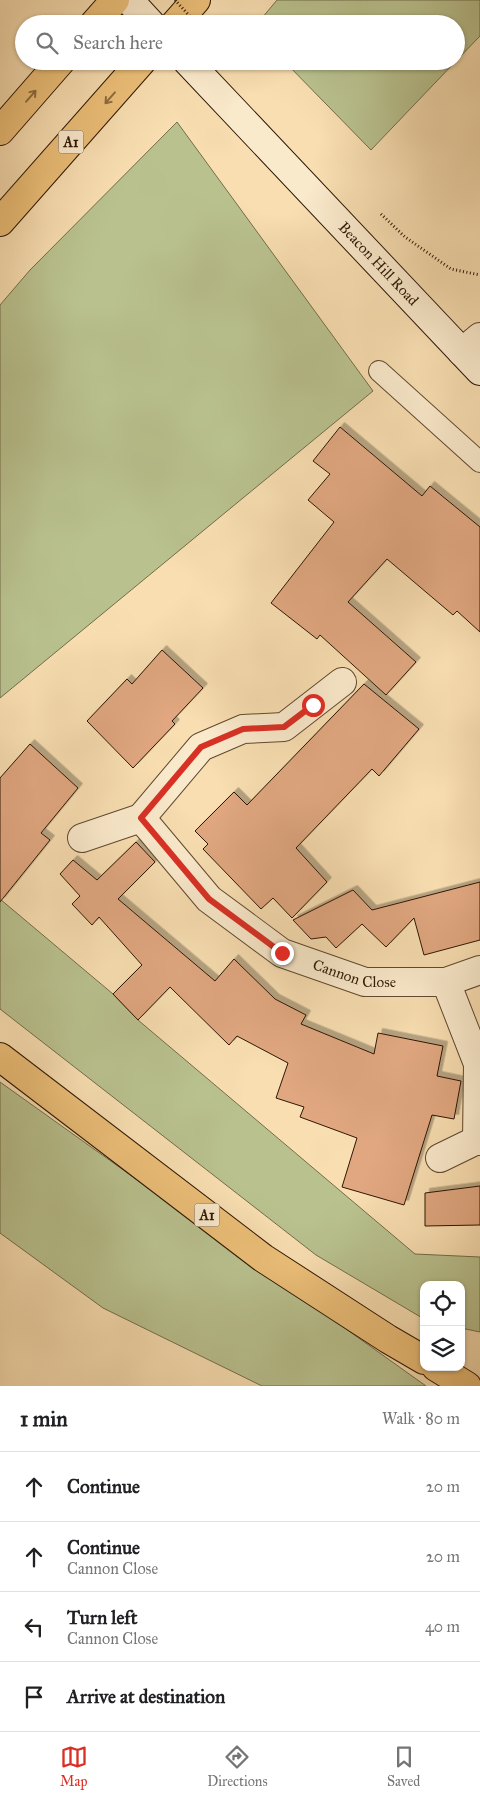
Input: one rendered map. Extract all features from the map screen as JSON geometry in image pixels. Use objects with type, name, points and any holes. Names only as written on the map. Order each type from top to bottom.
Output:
[{"type":"highway","points":[[102,15],[115,0]]},
{"type":"highway","points":[[184,15],[196,0]]},
{"type":"highway","points":[[0,131],[53,70]]},
{"type":"highway","name":"A1","points":[[0,222],[134,70]]},
{"type":"highway","name":"A1","points":[[0,1057],[263,1258],[420,1358]]},
{"type":"highway","points":[[444,1371],[470,1385]]},
{"type":"street","points":[[129,0],[143,15]]},
{"type":"street","name":"Beacon Hill Road","points":[[196,70],[277,156],[474,353]]},
{"type":"street","points":[[82,838],[141,818],[201,747],[243,729],[284,727],[342,682]]},
{"type":"street","name":"Cannon Close","points":[[141,818],[209,899],[282,953],[365,982],[446,982],[480,970]]},
{"type":"street","points":[[440,1158],[479,1141],[478,1064],[446,982]]},
{"type":"lane","points":[[379,371],[480,462]]},
{"type":"path","points":[[174,0],[188,15]]},
{"type":"path","points":[[377,210],[405,237],[451,269],[480,274]]},
{"type":"green space","points":[[277,0],[480,0],[480,36],[465,52],[465,15],[264,15]]},
{"type":"green space","points":[[293,70],[447,70],[371,150]]},
{"type":"green space","points":[[177,122],[373,391],[0,698],[0,305],[30,270]]},
{"type":"green space","points":[[0,899],[113,994],[138,1020],[415,1254],[480,1257],[480,1332],[465,1329],[465,1281],[420,1281],[420,1317],[316,1255],[0,1009]]},
{"type":"green space","points":[[0,1082],[426,1386],[262,1386],[103,1308],[0,1233]]},
{"type":"building","points":[[340,427],[422,496],[430,486],[480,527],[480,632],[457,611],[453,615],[387,559],[348,602],[416,662],[386,695],[320,635],[317,639],[271,603],[334,522],[308,500],[330,474],[313,461]]},
{"type":"building","points":[[162,650],[203,688],[172,721],[175,724],[133,768],[87,721],[127,679],[132,684]]},
{"type":"building","points":[[364,684],[419,729],[379,776],[372,769],[296,848],[327,882],[292,918],[273,898],[261,909],[203,849],[208,844],[195,831],[234,792],[247,805]]},
{"type":"building","points":[[30,744],[78,788],[41,833],[50,840],[0,902],[0,778]]},
{"type":"building","points":[[136,842],[155,862],[118,899],[215,981],[234,959],[275,999],[306,1015],[301,1024],[374,1054],[378,1033],[443,1046],[437,1076],[461,1081],[454,1119],[432,1115],[404,1205],[342,1187],[357,1138],[300,1117],[304,1107],[276,1098],[288,1063],[237,1036],[229,1045],[170,987],[138,1020],[113,994],[142,965],[99,917],[92,925],[72,904],[80,896],[60,874],[73,860],[97,880]]},
{"type":"building","points":[[480,882],[480,940],[424,955],[414,918],[386,947],[362,924],[336,948],[326,937],[311,939],[293,920],[353,890],[372,910]]},
{"type":"building","points":[[480,1186],[480,1225],[425,1226],[425,1193]]},
{"type":"route","points":[[282,953],[209,899],[141,818],[201,747],[243,729],[284,727],[313,705]]}]
